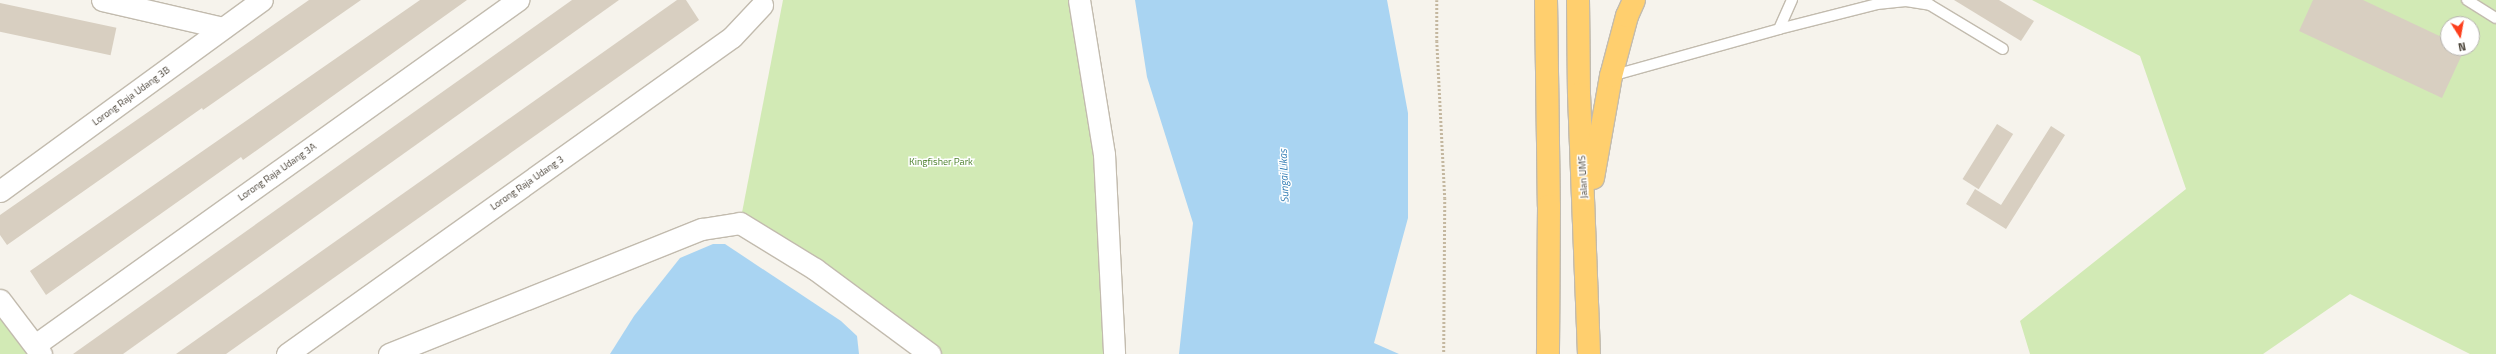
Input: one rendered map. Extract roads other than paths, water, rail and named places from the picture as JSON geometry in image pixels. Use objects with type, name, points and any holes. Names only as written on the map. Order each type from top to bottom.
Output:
[{"type":"highway","points":[[1546,0],[1548,354]]},
{"type":"highway","name":"Jalan UMS","points":[[1578,0],[1579,94],[1586,223],[1590,354]]},
{"type":"highway","points":[[1586,223],[1611,76],[1627,16],[1634,0]]},
{"type":"street","points":[[102,0],[223,28]]},
{"type":"street","name":"Lorong Raja Udang 3B","points":[[0,191],[262,0]]},
{"type":"street","name":"Lorong Raja Udang 3A","points":[[38,349],[518,0]]},
{"type":"street","points":[[1079,0],[1104,154],[1114,354]]},
{"type":"street","name":"Lorong Raja Udang 3","points":[[288,354],[732,37],[765,2]]},
{"type":"street","points":[[389,354],[702,228],[740,224],[815,269],[930,354]]},
{"type":"street","points":[[0,300],[38,349]]},
{"type":"lane","points":[[1778,29],[1792,0]]},
{"type":"lane","points":[[2468,0],[2496,18]]},
{"type":"lane","points":[[1611,76],[1878,2],[1906,2],[1930,6],[2003,49]]},
{"type":"water","name":"Sungai Likas","points":[[1135,0],[1387,0],[1408,113],[1408,218],[1374,343],[1399,354],[1179,354],[1193,223],[1147,77]]},
{"type":"water","points":[[713,244],[725,244],[841,321],[857,336],[859,354],[610,354],[634,316],[680,258]]},
{"type":"park label","name":"Kingfisher Park","points":[[941,162]]}]
